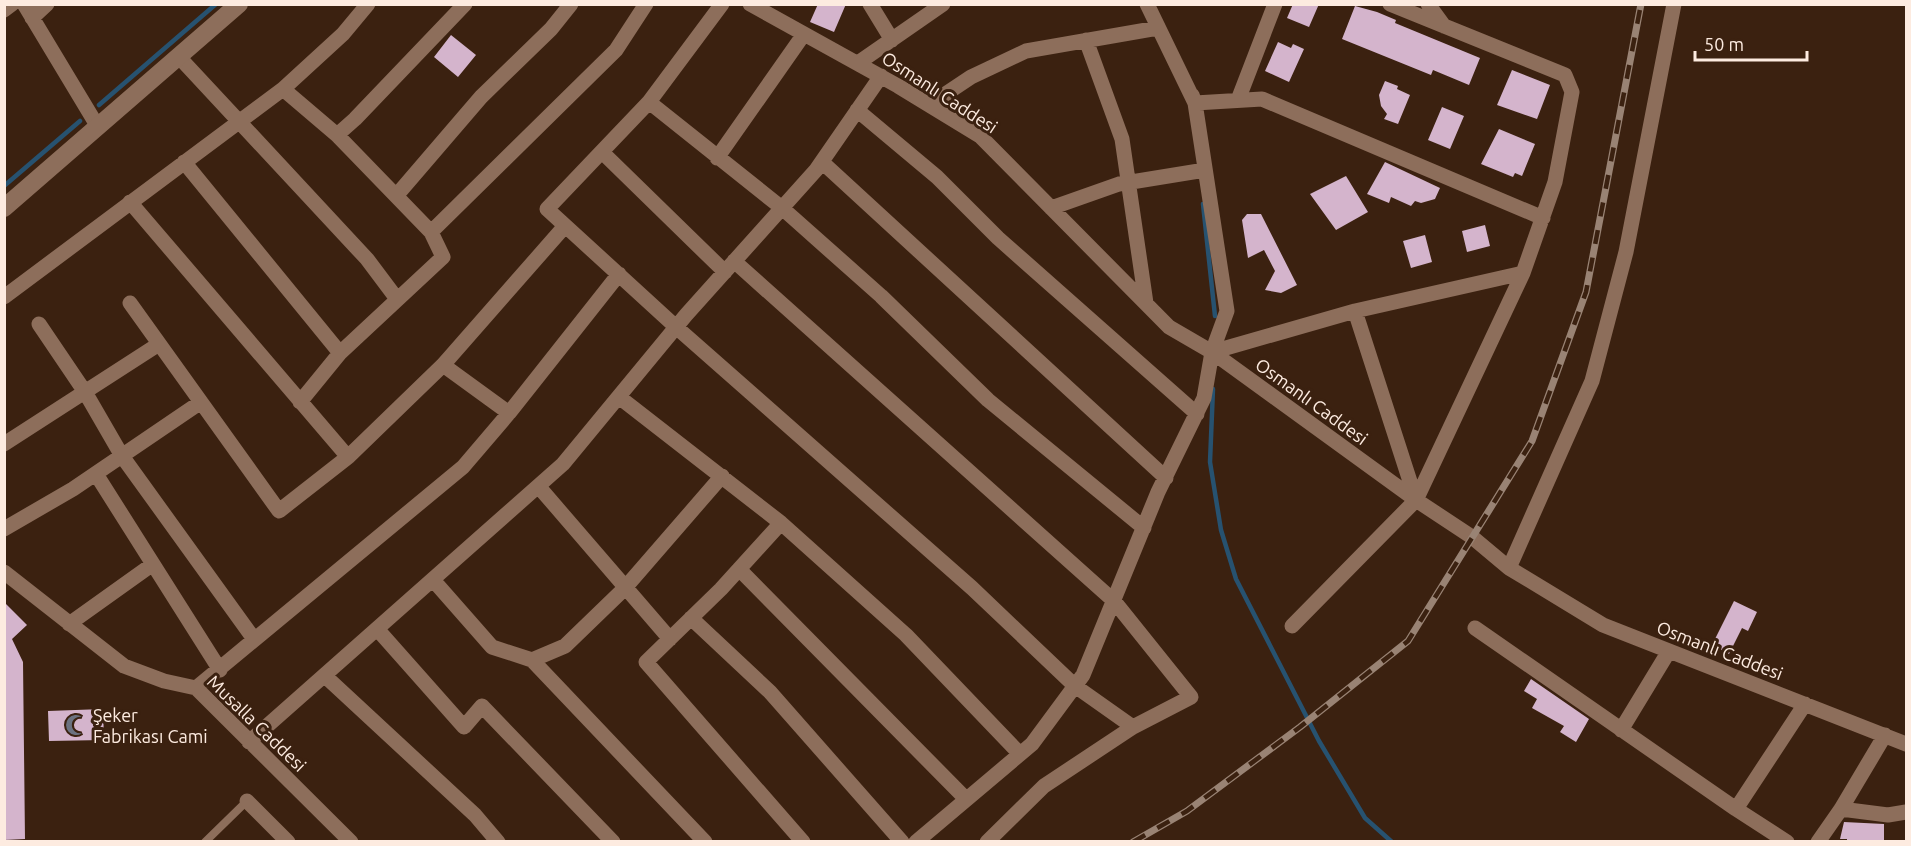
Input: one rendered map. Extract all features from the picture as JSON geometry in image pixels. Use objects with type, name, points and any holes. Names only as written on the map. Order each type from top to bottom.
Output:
[{"type":"street","points":[[4,10],[12,4]]},
{"type":"street","points":[[24,4],[98,127]]},
{"type":"street","points":[[33,18],[47,4]]},
{"type":"street","points":[[4,208],[239,4]]},
{"type":"street","points":[[4,297],[283,89],[343,34],[368,4]]},
{"type":"street","points":[[337,135],[465,4]]},
{"type":"street","points":[[396,196],[481,97],[551,29],[571,4]]},
{"type":"street","points":[[430,232],[616,50],[646,4]]},
{"type":"street","points":[[722,4],[650,102],[547,209],[676,327],[972,588],[1076,686],[1134,727]]},
{"type":"street","name":"Osmanlı Caddesi","points":[[750,4],[881,76],[980,136],[1169,327],[1212,352],[1416,500],[1472,537],[1509,568],[1603,626],[1906,744]]},
{"type":"street","points":[[870,4],[892,40]]},
{"type":"street","points":[[858,63],[943,4]]},
{"type":"street","points":[[1147,4],[1195,103]]},
{"type":"street","points":[[916,842],[1032,744],[1076,686],[1083,675],[1166,477],[1204,398],[1212,352],[1227,311],[1195,103],[1159,4]]},
{"type":"street","points":[[1238,100],[1275,4]]},
{"type":"street","points":[[1292,626],[1416,500],[1523,273],[1555,182],[1572,92],[1565,75],[1390,4]]},
{"type":"street","points":[[1428,4],[1446,28]]},
{"type":"street","points":[[1509,568],[1592,381],[1626,252],[1674,4]]},
{"type":"street","points":[[928,105],[971,77],[1026,51],[1158,28]]},
{"type":"street","points":[[717,158],[804,34]]},
{"type":"street","points":[[1086,40],[1122,139],[1146,303]]},
{"type":"street","points":[[179,57],[359,250],[398,299]]},
{"type":"street","points":[[249,741],[434,581],[563,464],[676,327],[822,162],[881,76]]},
{"type":"street","points":[[283,89],[337,135],[396,196],[430,232],[443,257],[339,353],[300,402]]},
{"type":"street","points":[[1195,103],[1262,99],[1543,218]]},
{"type":"street","points":[[650,102],[782,208],[881,296],[988,400],[1144,528]]},
{"type":"street","points":[[857,110],[937,177],[998,238],[1197,414]]},
{"type":"street","points":[[602,152],[729,267],[1114,601],[1191,697],[1134,727],[1044,786],[987,842]]},
{"type":"street","points":[[184,162],[339,353]]},
{"type":"street","points":[[822,162],[1166,477]]},
{"type":"street","points":[[1051,208],[1129,182],[1205,170]]},
{"type":"street","points":[[130,202],[348,457]]},
{"type":"street","points":[[130,303],[279,511],[348,457],[443,365],[565,226]]},
{"type":"street","points":[[1212,352],[1355,311],[1523,273]]},
{"type":"street","points":[[196,688],[463,466],[509,413],[619,274]]},
{"type":"street","points":[[1355,311],[1416,500]]},
{"type":"street","points":[[39,324],[85,392],[122,456],[254,639]]},
{"type":"street","points":[[4,444],[159,344]]},
{"type":"street","points":[[443,365],[509,413]]},
{"type":"street","points":[[619,397],[781,523],[906,635],[1020,754]]},
{"type":"street","points":[[4,529],[96,474],[201,402]]},
{"type":"street","points":[[96,474],[220,670]]},
{"type":"street","points":[[532,660],[565,646],[624,589],[722,477]]},
{"type":"street","points":[[539,487],[624,589],[670,639]]},
{"type":"street","points":[[781,523],[739,569],[646,662],[803,842]]},
{"type":"street","points":[[69,624],[153,564]]},
{"type":"street","points":[[739,569],[966,799]]},
{"type":"street","name":"Musalla Caddesi","points":[[4,572],[124,666],[164,681],[196,688],[351,842]]},
{"type":"street","points":[[434,581],[492,647],[532,660],[705,842]]},
{"type":"street","points":[[691,618],[770,692],[902,842]]},
{"type":"street","points":[[1475,628],[1787,842]]},
{"type":"street","points":[[378,630],[464,727],[482,706],[613,842]]},
{"type":"street","points":[[1622,730],[1669,651]]},
{"type":"street","points":[[325,676],[475,815],[498,842]]},
{"type":"street","points":[[1736,809],[1805,704]]},
{"type":"street","points":[[1818,842],[1841,809],[1885,735]]},
{"type":"street","points":[[247,801],[288,842]]},
{"type":"street","points":[[1841,809],[1888,815],[1906,812]]},
{"type":"lane","points":[[205,842],[247,801]]},
{"type":"building","points":[[818,4],[846,4],[834,32],[810,22]]},
{"type":"building","points":[[1293,4],[1319,4],[1309,27],[1287,18]]},
{"type":"building","points":[[1355,6],[1377,12],[1396,20],[1395,23],[1480,58],[1469,85],[1433,70],[1431,75],[1342,39]]},
{"type":"building","points":[[451,35],[476,55],[458,77],[434,57]]},
{"type":"building","points":[[1278,42],[1291,48],[1293,44],[1304,49],[1289,82],[1265,71]]},
{"type":"building","points":[[1512,70],[1550,85],[1537,119],[1497,105]]},
{"type":"building","points":[[1385,81],[1398,86],[1397,89],[1410,95],[1398,124],[1384,119],[1387,114],[1381,106],[1379,95]]},
{"type":"building","points":[[1442,107],[1464,116],[1450,149],[1428,140]]},
{"type":"building","points":[[1499,129],[1535,144],[1522,176],[1515,173],[1513,177],[1481,164]]},
{"type":"building","points":[[1385,162],[1440,188],[1435,199],[1421,203],[1415,201],[1411,206],[1391,197],[1389,203],[1367,194]]},
{"type":"building","points":[[1346,176],[1368,212],[1336,230],[1310,194]]},
{"type":"building","points":[[1247,214],[1261,214],[1297,285],[1281,293],[1265,290],[1275,271],[1264,250],[1248,258],[1242,220]]},
{"type":"building","points":[[1485,225],[1490,246],[1467,252],[1462,231]]},
{"type":"building","points":[[1425,235],[1432,262],[1411,268],[1403,241]]},
{"type":"building","points":[[1734,601],[1757,612],[1748,631],[1742,628],[1729,654],[1712,645]]},
{"type":"building","points":[[4,602],[27,625],[12,639],[23,662],[25,839],[4,840]]},
{"type":"building","points":[[1531,679],[1589,719],[1576,742],[1560,732],[1564,726],[1532,708],[1537,699],[1524,691]]},
{"type":"building","name":"Şeker Fabrikası Cami","points":[[103,709],[104,740],[49,741],[48,711]]},
{"type":"building","points":[[1844,822],[1884,824],[1884,842],[1847,842],[1847,839],[1840,839]]},
{"type":"waterway","points":[[99,105],[216,4]]},
{"type":"waterway","points":[[4,186],[80,121]]},
{"type":"waterway","points":[[1203,204],[1215,316]]},
{"type":"waterway","points":[[1213,389],[1210,462],[1221,530],[1236,579],[1319,741],[1365,818],[1392,842]]},
{"type":"railway","points":[[1133,842],[1187,811],[1300,727],[1408,641],[1532,441],[1586,292],[1641,4]]},
{"type":"place","name":"Şeker Fabrikası Cami","points":[[76,725]]}]
